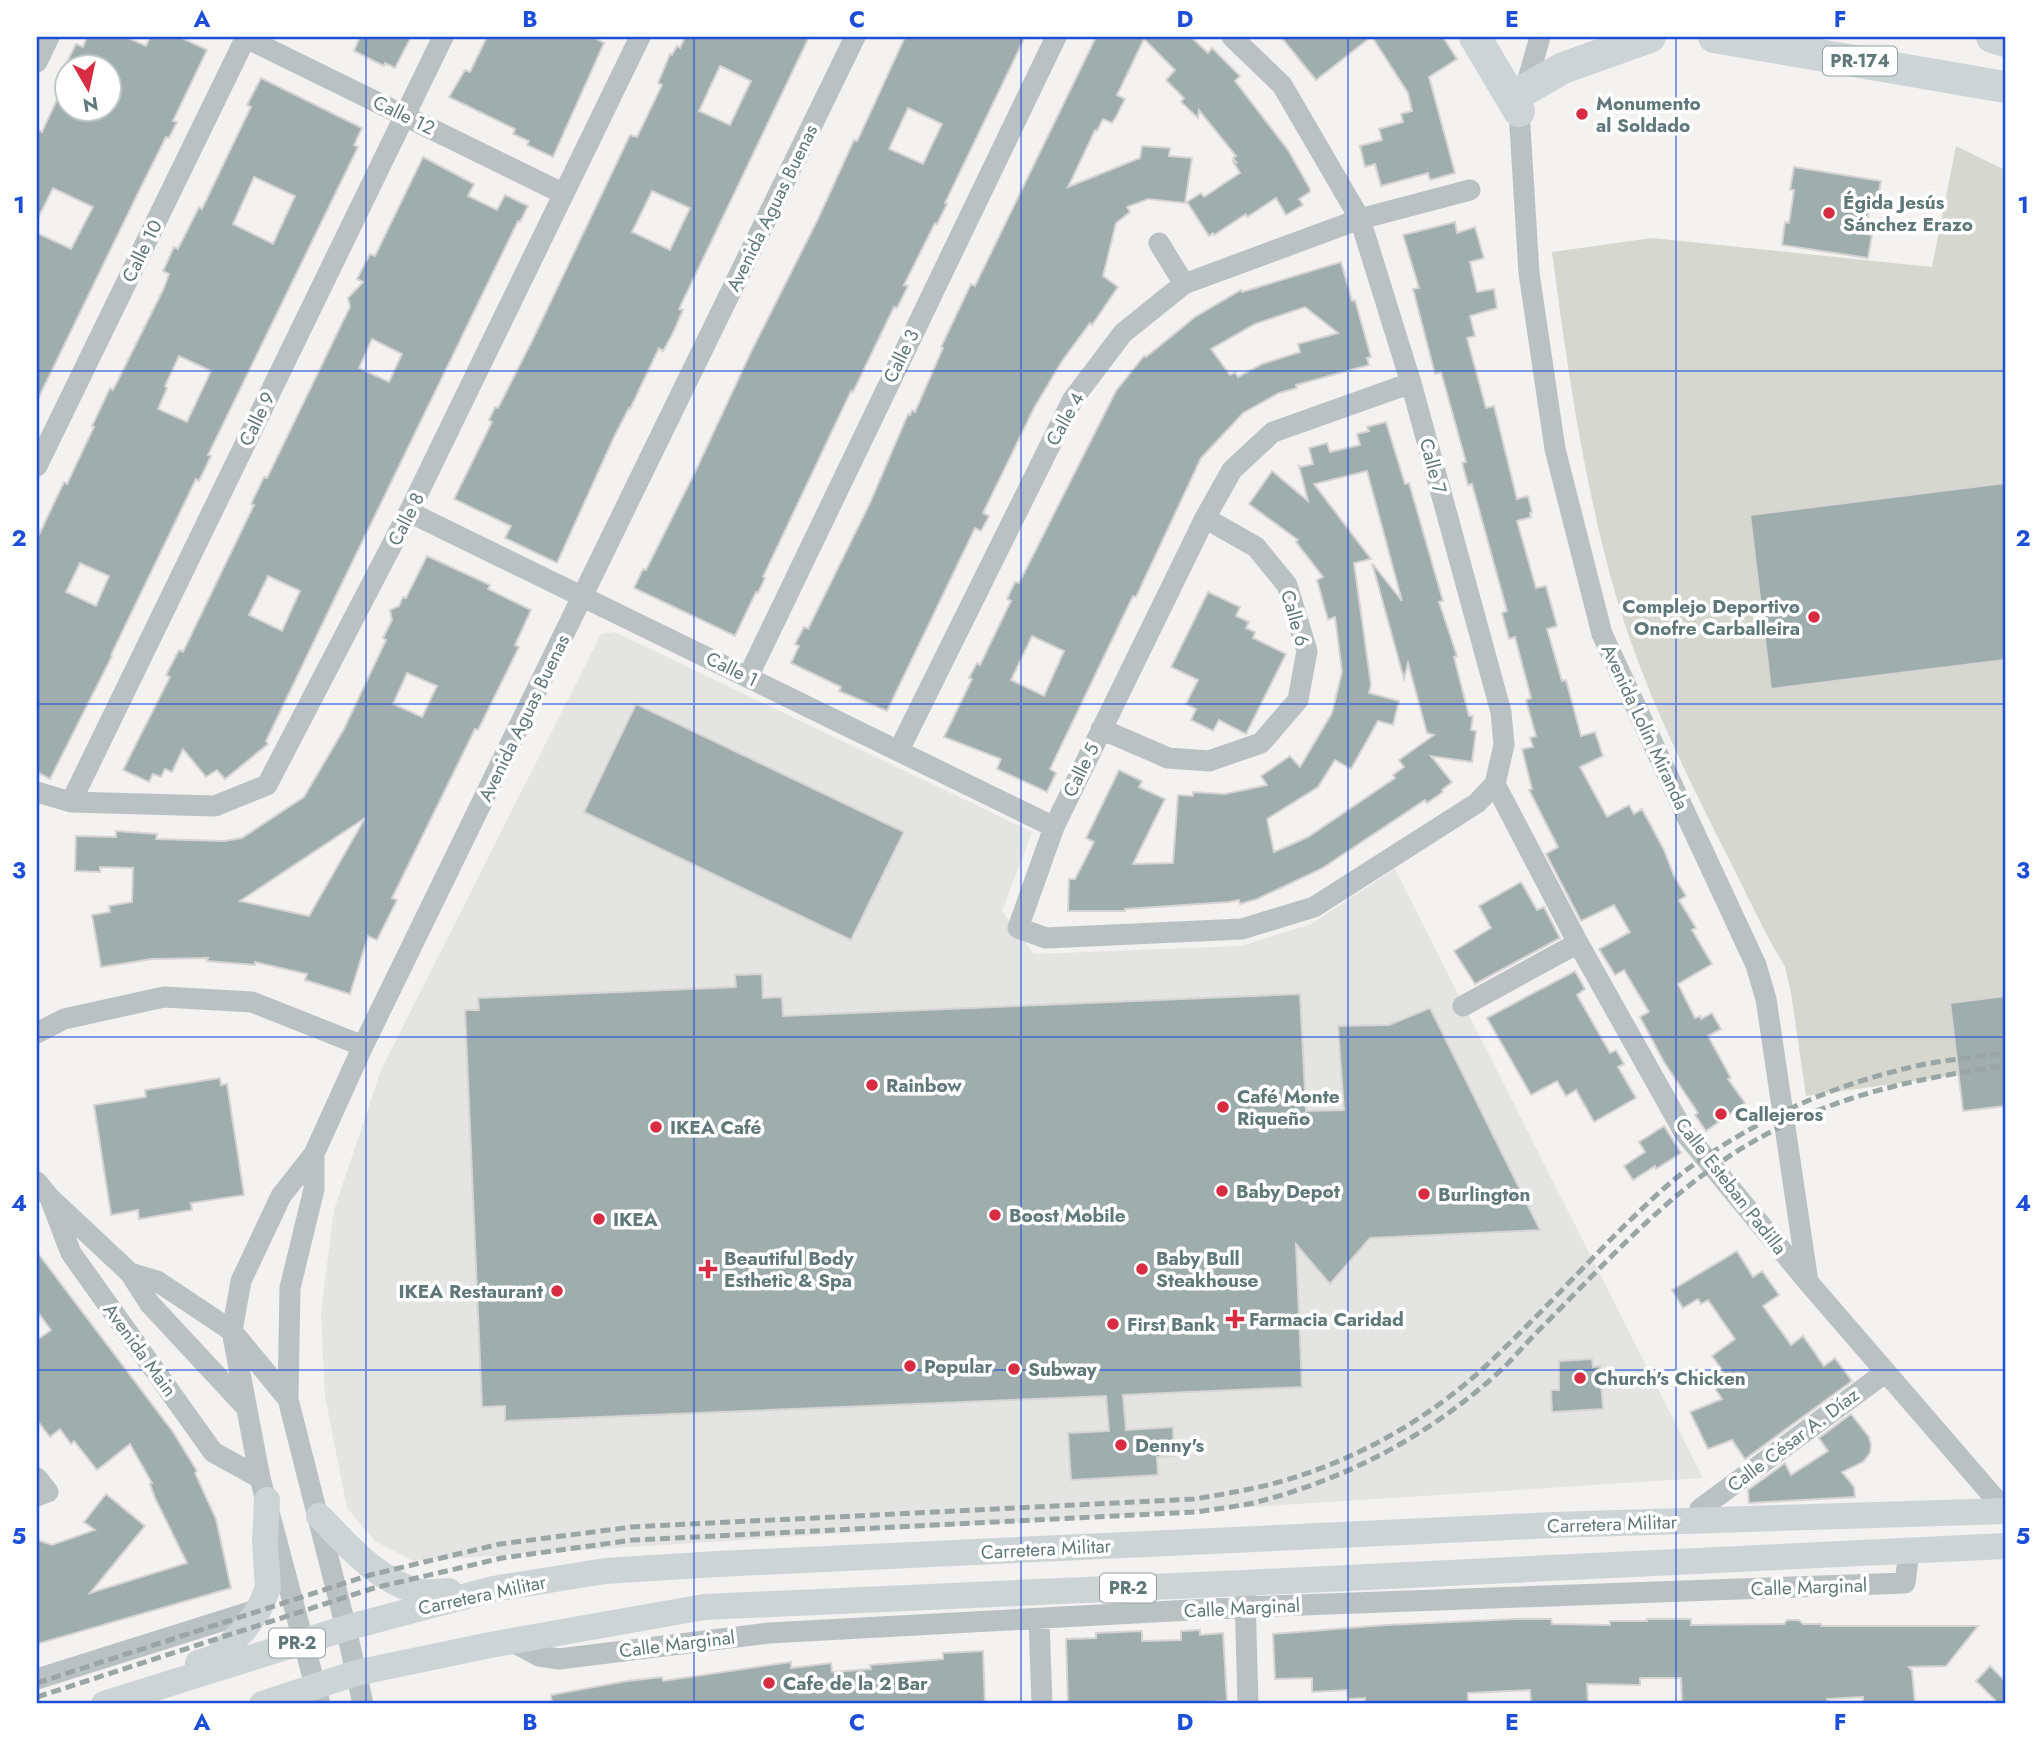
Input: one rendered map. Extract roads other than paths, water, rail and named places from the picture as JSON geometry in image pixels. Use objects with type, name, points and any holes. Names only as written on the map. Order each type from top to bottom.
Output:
[{"type":"highway","points":[[1475,37],[1522,101],[1563,68],[1650,37]]},
{"type":"highway","name":"PR-174","points":[[1714,37],[2005,87]]},
{"type":"highway","points":[[1992,37],[2005,41]]},
{"type":"main road","points":[[109,1703],[133,1686],[216,1657],[243,1631],[259,1609],[268,1588],[263,1489]]},
{"type":"main road","name":"Carretera Militar","points":[[109,1703],[303,1641],[493,1589],[605,1571],[1554,1525],[2005,1511]]},
{"type":"main road","points":[[318,1516],[367,1563],[393,1581],[419,1592],[493,1589]]},
{"type":"main road","name":"PR-2","points":[[262,1704],[318,1695],[356,1674],[511,1641],[704,1607],[1244,1595],[2005,1546]]},
{"type":"street","points":[[37,62],[49,37]]},
{"type":"street","name":"Calle 12","points":[[246,37],[564,194]]},
{"type":"street","name":"Calle 10","points":[[37,466],[246,37]]},
{"type":"street","name":"Calle 9","points":[[71,802],[443,37]]},
{"type":"street","name":"Calle 8","points":[[37,792],[71,802],[215,806],[267,785],[409,512],[640,37]]},
{"type":"street","name":"Avenida Aguas Buenas","points":[[318,1695],[263,1489],[244,1405],[232,1331],[241,1281],[281,1196],[314,1154],[363,1046],[855,37]]},
{"type":"street","name":"Calle 3","points":[[748,677],[1056,37]]},
{"type":"street","name":"Calle 7","points":[[1233,37],[1282,85],[1360,219],[1411,383],[1501,712],[1504,745],[1494,784]]},
{"type":"street","name":"Avenida Lolín Miranda","points":[[1540,37],[1522,101],[1529,273],[1555,449],[1602,634],[1756,965],[1766,999],[1808,1282]]},
{"type":"street","name":"Calle 4","points":[[900,750],[1073,399],[1123,333],[1184,284],[1360,219],[1470,190]]},
{"type":"street","points":[[1159,243],[1184,284]]},
{"type":"street","name":"Calle 5","points":[[1411,383],[1273,432],[1232,470],[1205,518],[1054,827],[1018,928],[1046,938],[1242,929],[1314,907],[1476,803],[1494,784]]},
{"type":"street","name":"Calle 1","points":[[409,512],[1054,827]]},
{"type":"street","name":"Calle 6","points":[[1101,729],[1168,758],[1209,761],[1261,743],[1298,700],[1307,652],[1287,585],[1256,547],[1205,518]]},
{"type":"street","name":"Calle Esteban Padilla","points":[[1494,784],[1578,943],[1684,1132],[1808,1282],[2005,1511]]},
{"type":"street","points":[[1463,1006],[1578,943]]},
{"type":"street","points":[[37,1033],[64,1019],[164,996],[252,1002],[363,1046]]},
{"type":"street","points":[[314,1154],[314,1189],[290,1288],[288,1399],[363,1704]]},
{"type":"street","name":"Avenida Main","points":[[43,1190],[130,1273],[150,1304],[244,1405]]},
{"type":"street","name":"Avenida Main","points":[[43,1190],[71,1253],[213,1452],[263,1489]]},
{"type":"street","points":[[130,1273],[157,1281],[232,1331],[288,1399]]},
{"type":"street","name":"Calle César A. Díaz","points":[[1700,1509],[1886,1372]]},
{"type":"street","name":"Calle Marginal","points":[[511,1641],[539,1656],[559,1659],[769,1633],[1039,1620],[1244,1595],[1905,1583],[1909,1551]]},
{"type":"street","points":[[1244,1595],[1248,1704]]},
{"type":"street","points":[[37,1679],[259,1609]]},
{"type":"street","points":[[1039,1620],[1042,1704]]},
{"type":"railway","points":[[37,1683],[370,1575],[500,1544],[632,1527],[1194,1499],[1289,1479],[1353,1455],[1402,1428],[1449,1397],[1507,1345],[1665,1188],[1696,1163],[1743,1133],[1817,1097],[1869,1078],[1950,1060],[2005,1053]]},
{"type":"railway","points":[[37,1697],[374,1588],[502,1558],[633,1540],[1196,1512],[1253,1503],[1287,1493],[1320,1482],[1384,1453],[1415,1436],[1472,1395],[1504,1367],[1637,1231],[1700,1177],[1735,1152],[1771,1132],[1845,1100],[1923,1080],[2005,1066]]},
{"type":"place","name":"Monumento al Soldado","points":[[1582,114]]},
{"type":"place","name":"Égida Jesús Sánchez Erazo","points":[[1829,213]]},
{"type":"place","name":"Complejo Deportivo Onofre Carballeira","points":[[1814,617]]},
{"type":"place","name":"Rainbow","points":[[872,1085]]},
{"type":"place","name":"Café Monte Riqueño","points":[[1223,1107]]},
{"type":"place","name":"Callejeros","points":[[1721,1114]]},
{"type":"place","name":"IKEA Café","points":[[656,1127]]},
{"type":"place","name":"Baby Depot","points":[[1222,1191]]},
{"type":"place","name":"Burlington","points":[[1424,1194]]},
{"type":"place","name":"Boost Mobile","points":[[995,1215]]},
{"type":"place","name":"IKEA","points":[[599,1219]]},
{"type":"place","name":"Beautiful Body Esthetic & Spa","points":[[708,1269]]},
{"type":"place","name":"Baby Bull Steakhouse","points":[[1142,1269]]},
{"type":"place","name":"IKEA Restaurant","points":[[557,1291]]},
{"type":"place","name":"Farmacia Caridad","points":[[1235,1319]]},
{"type":"place","name":"First Bank","points":[[1113,1324]]},
{"type":"place","name":"Popular","points":[[910,1366]]},
{"type":"place","name":"Subway","points":[[1014,1369]]},
{"type":"place","name":"Church's Chicken","points":[[1580,1378]]},
{"type":"place","name":"Denny's","points":[[1121,1445]]},
{"type":"place","name":"Cafe de la 2 Bar","points":[[769,1683]]}]
